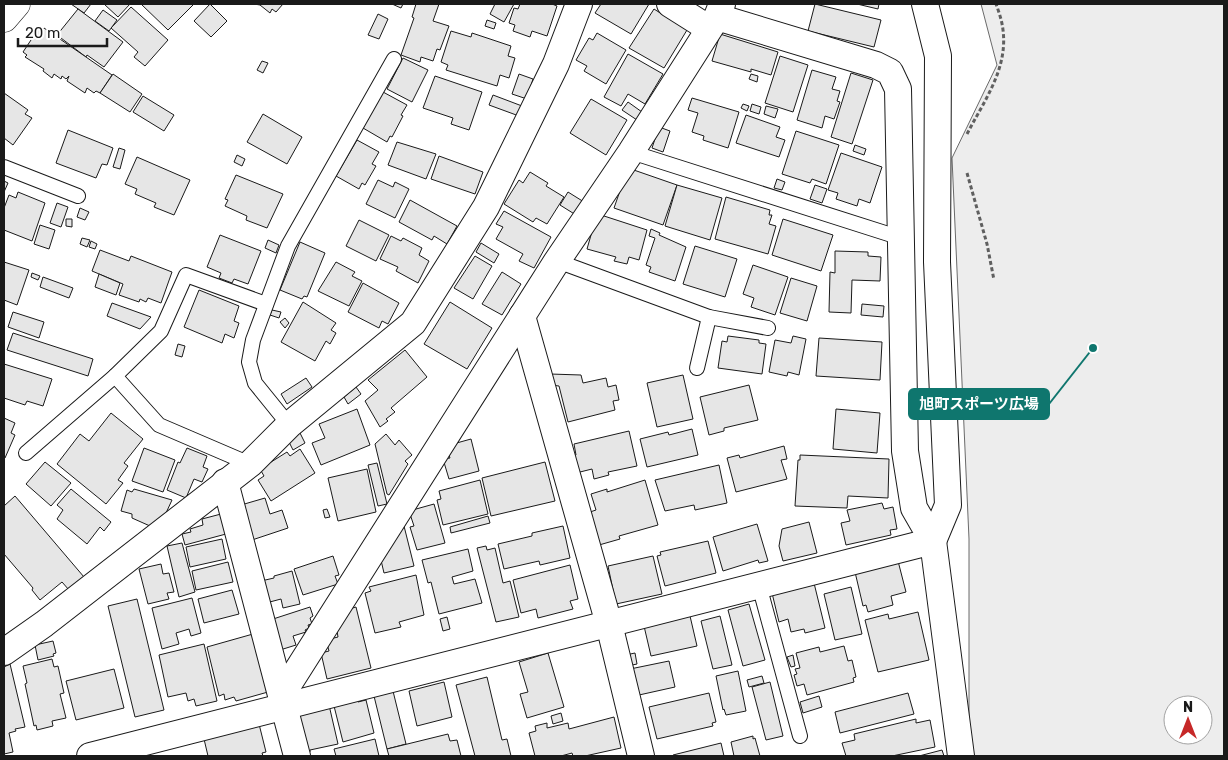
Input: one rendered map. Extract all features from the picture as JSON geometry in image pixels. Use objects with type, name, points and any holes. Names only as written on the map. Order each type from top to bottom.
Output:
[{"type":"main road","points":[[4,18],[16,4]]},
{"type":"street","points":[[4,652],[44,624],[250,464],[290,426],[413,323],[486,207],[556,64],[579,4]]},
{"type":"street","points":[[670,4],[716,16],[876,65],[890,72],[898,89],[905,451],[914,508],[933,541],[961,756]]},
{"type":"street","points":[[926,4],[938,56],[937,262],[948,504],[933,541]]},
{"type":"street","points":[[283,701],[557,260],[631,152],[716,16]]},
{"type":"street","points":[[522,316],[609,624],[641,756]]},
{"type":"street","points":[[225,482],[297,756]]},
{"type":"street","points":[[90,756],[283,701],[609,624],[933,541]]},
{"type":"lane","points":[[290,426],[256,382],[249,362],[254,340],[288,246],[394,59]]},
{"type":"lane","points":[[631,152],[901,238]]},
{"type":"lane","points":[[4,167],[78,196]]},
{"type":"lane","points":[[557,260],[709,317],[768,328]]},
{"type":"lane","points":[[26,453],[115,376],[161,331],[186,275],[266,304]]},
{"type":"lane","points":[[697,368],[709,317]]},
{"type":"lane","points":[[115,376],[159,425],[250,464]]},
{"type":"lane","points":[[759,585],[800,736]]},
{"type":"path","points":[[938,148],[960,146],[1000,71],[1004,54],[1003,30],[996,4]]},
{"type":"path","points":[[966,169],[987,244],[994,280]]},
{"type":"shaded area","points":[[981,4],[1224,4],[1224,756],[972,756],[969,728],[969,539],[952,158],[997,65]]},
{"type":"building","points":[[71,4],[91,4],[84,13]]},
{"type":"building","points":[[104,4],[130,4],[118,17]]},
{"type":"building","points":[[141,4],[194,4],[168,30]]},
{"type":"building","points":[[210,4],[227,21],[211,37],[194,21]]},
{"type":"building","points":[[254,4],[283,4],[276,12],[272,9],[270,13],[260,5]]},
{"type":"building","points":[[392,4],[403,4],[401,8]]},
{"type":"building","points":[[416,4],[439,4],[433,21],[449,26],[440,50],[437,49],[433,61],[421,57],[420,62],[401,55],[414,18],[412,17]]},
{"type":"building","points":[[495,4],[514,4],[504,22],[490,14]]},
{"type":"building","points":[[520,4],[552,4],[557,6],[547,36],[532,31],[530,37],[513,31],[515,25],[509,23],[514,8],[518,9]]},
{"type":"building","points":[[601,4],[649,4],[631,34],[595,13]]},
{"type":"building","points":[[815,4],[881,20],[874,47],[808,31]]},
{"type":"building","points":[[857,4],[879,4],[878,9]]},
{"type":"building","points":[[131,7],[168,40],[145,66],[134,57],[138,52],[111,28]]},
{"type":"building","points":[[78,9],[123,42],[104,67],[87,55],[86,57],[57,35]]},
{"type":"building","points":[[654,9],[687,30],[664,68],[629,48]]},
{"type":"building","points":[[103,10],[117,20],[109,31],[95,21]]},
{"type":"building","points":[[378,14],[388,19],[379,39],[368,35]]},
{"type":"building","points":[[487,20],[496,23],[494,29],[485,26]]},
{"type":"building","points":[[39,28],[42,30],[44,28],[112,75],[100,93],[96,91],[94,93],[87,88],[85,93],[67,81],[69,76],[66,79],[62,76],[61,79],[54,74],[52,78],[43,71],[44,69],[25,57],[27,55],[23,52]]},
{"type":"building","points":[[451,31],[471,37],[472,33],[511,46],[508,56],[515,58],[509,78],[500,75],[497,86],[446,70],[448,65],[441,62]]},
{"type":"building","points":[[597,33],[626,50],[606,84],[584,71],[587,66],[576,60],[589,38],[593,40]]},
{"type":"building","points":[[720,34],[778,52],[771,75],[751,69],[751,72],[712,61]]},
{"type":"building","points":[[628,54],[663,74],[645,104],[628,94],[621,106],[604,97]]},
{"type":"building","points":[[780,56],[808,65],[793,112],[765,103]]},
{"type":"building","points":[[403,58],[428,70],[412,102],[387,89]]},
{"type":"building","points":[[262,61],[268,63],[263,73],[257,70]]},
{"type":"building","points":[[812,70],[836,77],[832,89],[840,91],[837,101],[840,102],[834,119],[825,116],[822,128],[797,120]]},
{"type":"building","points":[[851,73],[873,80],[852,144],[831,137]]},
{"type":"building","points":[[113,74],[142,94],[130,112],[100,93]]},
{"type":"building","points":[[519,74],[533,79],[527,99],[512,94]]},
{"type":"building","points":[[751,74],[758,76],[757,82],[749,79]]},
{"type":"building","points":[[435,76],[482,92],[469,130],[451,124],[453,118],[423,108]]},
{"type":"building","points":[[383,92],[407,105],[392,137],[390,136],[387,142],[363,128]]},
{"type":"building","points":[[4,93],[28,110],[25,114],[32,118],[13,145],[4,138]]},
{"type":"building","points":[[493,95],[522,106],[519,116],[489,105]]},
{"type":"building","points":[[143,96],[174,115],[164,131],[133,112]]},
{"type":"building","points":[[692,98],[739,112],[728,148],[703,140],[704,136],[692,132],[698,113],[688,110]]},
{"type":"building","points":[[591,99],[627,120],[606,155],[570,133]]},
{"type":"building","points":[[628,102],[642,112],[637,120],[622,110]]},
{"type":"building","points":[[743,104],[749,106],[747,111],[741,108]]},
{"type":"building","points":[[752,104],[761,107],[759,114],[750,111]]},
{"type":"building","points":[[766,106],[778,109],[775,118],[764,114]]},
{"type":"building","points":[[263,114],[302,137],[287,164],[247,142]]},
{"type":"building","points":[[746,115],[780,127],[776,137],[785,140],[779,157],[736,143]]},
{"type":"building","points":[[659,127],[670,131],[663,152],[652,148]]},
{"type":"building","points":[[68,130],[113,148],[107,165],[102,164],[96,178],[56,163]]},
{"type":"building","points":[[796,131],[839,145],[826,184],[812,179],[810,183],[782,174]]},
{"type":"building","points":[[357,140],[379,152],[372,164],[376,166],[365,185],[362,183],[359,189],[336,176]]},
{"type":"building","points":[[397,142],[436,154],[426,179],[388,165]]},
{"type":"building","points":[[855,145],[866,149],[864,155],[853,151]]},
{"type":"building","points":[[119,148],[125,150],[120,169],[113,167]]},
{"type":"building","points":[[841,153],[882,167],[870,203],[859,199],[857,206],[836,199],[838,193],[828,190]]},
{"type":"building","points":[[237,155],[245,159],[242,166],[234,162]]},
{"type":"building","points":[[439,156],[483,172],[475,194],[431,179]]},
{"type":"building","points":[[137,157],[190,180],[174,215],[154,207],[156,203],[135,194],[137,189],[125,184]]},
{"type":"building","points":[[628,168],[677,185],[663,225],[614,208]]},
{"type":"building","points":[[530,172],[548,183],[546,186],[564,197],[547,224],[536,218],[533,222],[504,204],[519,180],[523,183]]},
{"type":"building","points":[[236,175],[283,194],[267,228],[246,220],[247,216],[225,206],[228,200],[225,199]]},
{"type":"building","points":[[777,179],[785,182],[782,190],[774,188]]},
{"type":"building","points":[[378,180],[393,187],[395,182],[409,189],[395,218],[366,204]]},
{"type":"building","points":[[4,181],[8,183],[4,192]]},
{"type":"building","points":[[677,185],[722,198],[710,240],[665,226]]},
{"type":"building","points":[[815,185],[827,189],[822,203],[810,199]]},
{"type":"building","points":[[18,192],[45,203],[32,241],[4,230],[4,208],[9,195],[16,198]]},
{"type":"building","points":[[568,192],[584,202],[576,215],[560,205]]},
{"type":"building","points":[[726,197],[770,210],[769,215],[772,215],[769,224],[776,226],[768,254],[715,239]]},
{"type":"building","points":[[410,200],[457,226],[447,244],[434,236],[432,240],[399,222]]},
{"type":"building","points":[[57,203],[68,207],[61,227],[50,223]]},
{"type":"building","points":[[80,208],[89,212],[85,220],[77,217]]},
{"type":"building","points":[[504,211],[551,237],[534,268],[519,261],[523,254],[496,239],[503,227],[496,224]]},
{"type":"building","points":[[601,215],[647,230],[639,260],[629,257],[627,264],[614,261],[616,257],[587,249],[595,221]]},
{"type":"building","points":[[66,219],[72,219],[72,227],[66,226]]},
{"type":"building","points":[[783,219],[833,235],[821,271],[772,255]]},
{"type":"building","points":[[359,220],[389,235],[376,261],[346,246]]},
{"type":"building","points":[[40,225],[55,230],[49,249],[34,244]]},
{"type":"building","points":[[651,229],[660,233],[659,235],[686,247],[675,281],[649,272],[651,267],[646,265],[655,238],[649,236]]},
{"type":"building","points":[[220,235],[261,251],[248,284],[234,279],[232,283],[219,278],[221,273],[207,267]]},
{"type":"building","points":[[391,236],[401,241],[403,238],[422,248],[419,255],[429,261],[418,283],[396,271],[398,267],[380,259]]},
{"type":"building","points":[[82,238],[90,240],[87,247],[80,244]]},
{"type":"building","points":[[268,240],[279,245],[276,253],[265,248]]},
{"type":"building","points":[[91,241],[97,244],[95,249],[89,247]]},
{"type":"building","points":[[300,242],[325,253],[307,297],[304,296],[302,299],[280,290]]},
{"type":"building","points":[[481,243],[499,254],[494,263],[476,252]]},
{"type":"building","points":[[695,246],[737,259],[725,297],[683,284]]},
{"type":"building","points":[[100,250],[129,261],[131,256],[172,272],[161,303],[148,298],[146,302],[140,299],[139,302],[119,295],[123,284],[92,271]]},
{"type":"building","points":[[835,251],[868,252],[868,256],[881,257],[880,281],[852,280],[851,313],[829,312],[830,272],[835,273]]},
{"type":"building","points":[[475,256],[492,266],[473,299],[454,288]]},
{"type":"building","points":[[4,262],[29,270],[17,305],[4,300]]},
{"type":"building","points":[[336,262],[355,272],[352,276],[362,281],[349,306],[318,291]]},
{"type":"building","points":[[753,265],[788,277],[775,315],[751,307],[754,298],[743,294]]},
{"type":"building","points":[[502,272],[521,284],[502,315],[482,304]]},
{"type":"building","points":[[32,273],[40,276],[38,280],[31,277]]},
{"type":"building","points":[[99,274],[120,283],[116,295],[95,287]]},
{"type":"building","points":[[43,277],[73,288],[69,298],[40,287]]},
{"type":"building","points":[[791,278],[817,286],[807,321],[780,313]]},
{"type":"building","points":[[363,283],[399,303],[388,324],[382,321],[379,328],[348,312]]},
{"type":"building","points":[[199,290],[239,306],[234,321],[239,323],[234,338],[225,334],[222,343],[184,327]]},
{"type":"building","points":[[303,302],[336,323],[331,330],[336,333],[330,344],[326,341],[315,361],[281,342]]},
{"type":"building","points":[[450,302],[492,328],[467,369],[424,344]]},
{"type":"building","points":[[112,303],[151,317],[140,329],[107,316]]},
{"type":"building","points":[[862,304],[884,306],[883,317],[861,315]]},
{"type":"building","points":[[272,310],[281,312],[279,318],[270,315]]},
{"type":"building","points":[[13,312],[44,322],[39,338],[8,327]]},
{"type":"building","points":[[285,318],[289,323],[285,328],[280,322]]},
{"type":"building","points":[[13,333],[93,359],[88,376],[7,350]]},
{"type":"building","points":[[728,336],[759,340],[759,343],[766,344],[762,374],[718,368],[722,341],[727,342]]},
{"type":"building","points":[[793,336],[806,339],[799,375],[788,372],[787,376],[769,372],[775,340],[791,343]]},
{"type":"building","points":[[819,338],[882,342],[880,380],[816,376]]},
{"type":"building","points":[[178,344],[185,346],[182,357],[175,355]]},
{"type":"building","points":[[405,350],[427,377],[391,408],[395,412],[380,427],[365,401],[378,390],[368,380]]},
{"type":"building","points":[[4,364],[52,379],[43,406],[27,401],[25,405],[4,398]]},
{"type":"building","points":[[550,374],[581,375],[583,383],[606,378],[608,387],[616,385],[619,400],[613,401],[615,410],[568,422],[559,386],[551,385]]},
{"type":"building","points":[[683,375],[693,419],[657,427],[647,383]]},
{"type":"building","points":[[306,378],[312,387],[287,404],[281,394]]},
{"type":"building","points":[[749,385],[758,420],[724,428],[724,431],[709,435],[700,397]]},
{"type":"building","points":[[356,387],[361,394],[348,404],[344,397]]},
{"type":"building","points":[[357,409],[370,445],[321,465],[312,443],[325,438],[319,424]]},
{"type":"building","points":[[836,409],[880,413],[877,453],[833,449]]},
{"type":"building","points":[[111,413],[143,439],[124,463],[128,466],[118,480],[123,483],[106,504],[57,464],[80,434],[89,441]]},
{"type":"building","points":[[4,418],[15,423],[11,433],[15,435],[5,458],[4,457]]},
{"type":"building","points":[[692,429],[698,455],[647,467],[640,439],[668,432],[669,435]]},
{"type":"building","points":[[629,431],[637,466],[608,472],[609,475],[594,479],[592,469],[576,473],[572,456],[576,455],[574,444]]},
{"type":"building","points":[[300,433],[305,443],[293,450],[288,440]]},
{"type":"building","points":[[386,434],[395,445],[399,440],[412,455],[405,461],[408,464],[389,495],[387,494],[375,444]]},
{"type":"building","points":[[471,439],[479,471],[449,479],[443,459],[450,458],[447,450],[453,444]]},
{"type":"building","points":[[784,446],[787,459],[781,460],[787,479],[736,492],[727,458],[739,455],[740,458]]},
{"type":"building","points":[[144,448],[175,460],[163,492],[132,481]]},
{"type":"building","points":[[187,448],[207,456],[203,467],[208,469],[202,482],[194,479],[186,498],[167,490],[178,462],[180,463]]},
{"type":"building","points":[[300,449],[315,473],[271,501],[258,480],[264,476],[260,469],[287,452],[290,456]]},
{"type":"building","points":[[800,455],[889,459],[888,498],[848,496],[847,508],[795,506],[798,460],[800,460]]},
{"type":"building","points":[[45,462],[71,483],[51,506],[26,484]]},
{"type":"building","points":[[545,462],[555,501],[491,516],[482,478]]},
{"type":"building","points":[[377,463],[387,504],[378,506],[368,465]]},
{"type":"building","points":[[719,465],[727,503],[695,510],[694,505],[665,511],[655,480]]},
{"type":"building","points":[[367,469],[376,512],[338,521],[328,478]]},
{"type":"building","points":[[480,480],[488,514],[443,525],[437,500],[441,499],[439,491]]},
{"type":"building","points":[[645,480],[658,525],[619,536],[620,539],[599,545],[590,512],[596,510],[591,494],[607,489],[607,492]]},
{"type":"building","points":[[71,489],[111,522],[104,531],[100,527],[87,544],[57,519],[63,510],[57,505]]},
{"type":"building","points":[[134,489],[172,500],[166,513],[150,526],[132,518],[132,514],[121,511],[127,490],[132,492]]},
{"type":"building","points":[[15,496],[84,577],[69,590],[62,582],[40,600],[32,590],[33,588],[4,554],[4,506]]},
{"type":"building","points":[[265,498],[270,514],[282,510],[288,528],[252,540],[241,505]]},
{"type":"building","points":[[882,503],[884,509],[893,507],[897,529],[890,530],[891,535],[846,545],[841,523],[850,521],[847,510]]},
{"type":"building","points":[[434,504],[445,543],[417,550],[410,527],[414,526],[409,511]]},
{"type":"building","points":[[327,509],[330,517],[325,518],[323,510]]},
{"type":"building","points":[[221,514],[226,534],[185,545],[182,534],[191,532],[190,529],[203,525],[202,519]]},
{"type":"building","points":[[488,516],[490,523],[451,533],[450,527]]},
{"type":"building","points":[[809,522],[817,553],[783,561],[779,546],[782,529]]},
{"type":"building","points":[[757,524],[768,561],[759,563],[758,560],[723,571],[713,537]]},
{"type":"building","points":[[404,526],[414,566],[384,573],[380,556]]},
{"type":"building","points":[[563,526],[570,558],[540,565],[539,561],[504,569],[498,544],[532,536],[532,533]]},
{"type":"building","points":[[222,539],[226,559],[190,567],[186,547]]},
{"type":"building","points":[[708,541],[716,573],[665,586],[657,556],[661,555],[660,552]]},
{"type":"building","points":[[182,543],[195,592],[179,597],[167,546]]},
{"type":"building","points":[[486,546],[487,550],[495,548],[503,583],[510,581],[519,617],[496,622],[477,548]]},
{"type":"building","points":[[468,549],[473,571],[452,577],[454,584],[475,579],[482,603],[439,614],[431,582],[428,583],[422,560]]},
{"type":"building","points":[[333,556],[339,575],[335,576],[338,584],[303,595],[294,569]]},
{"type":"building","points":[[653,556],[662,594],[616,604],[608,566]]},
{"type":"building","points":[[898,561],[906,592],[891,596],[893,605],[868,612],[866,605],[863,606],[855,572]]},
{"type":"building","points":[[228,562],[233,582],[196,590],[192,571]]},
{"type":"building","points":[[161,564],[163,574],[169,573],[174,592],[167,593],[169,599],[148,604],[139,569]]},
{"type":"building","points":[[570,565],[578,599],[570,601],[573,609],[538,618],[536,609],[521,613],[513,580]]},
{"type":"building","points":[[292,571],[300,604],[283,608],[281,599],[266,603],[261,581]]},
{"type":"building","points":[[416,575],[424,615],[399,622],[401,627],[375,633],[365,593],[371,591],[369,587]]},
{"type":"building","points":[[814,583],[825,628],[805,633],[804,629],[791,632],[788,619],[779,622],[772,593]]},
{"type":"building","points":[[851,587],[862,634],[835,640],[824,594]]},
{"type":"building","points":[[232,590],[239,614],[204,623],[198,599]]},
{"type":"building","points":[[192,598],[201,633],[191,636],[189,629],[176,633],[179,644],[162,649],[152,608]]},
{"type":"building","points":[[137,599],[164,710],[135,717],[108,606]]},
{"type":"building","points":[[749,604],[765,660],[743,666],[728,610]]},
{"type":"building","points":[[310,607],[313,616],[310,618],[312,624],[308,625],[309,628],[305,630],[306,632],[293,636],[296,645],[280,650],[270,620]]},
{"type":"building","points":[[356,607],[371,668],[327,679],[321,653],[329,651],[326,640],[338,637],[336,625],[342,611]]},
{"type":"building","points":[[918,612],[929,660],[878,672],[865,620],[888,614],[889,619]]},
{"type":"building","points":[[690,616],[697,646],[651,656],[644,626]]},
{"type":"building","points":[[720,616],[732,665],[713,669],[701,621]]},
{"type":"building","points":[[447,617],[450,629],[443,631],[440,619]]},
{"type":"building","points":[[253,634],[268,692],[236,701],[234,697],[225,700],[224,694],[219,696],[207,647]]},
{"type":"building","points":[[53,641],[56,653],[53,654],[54,656],[38,660],[35,645]]},
{"type":"building","points":[[204,644],[217,701],[196,706],[194,699],[188,701],[186,693],[168,697],[159,655]]},
{"type":"building","points":[[844,646],[848,661],[852,660],[856,677],[853,678],[854,682],[807,695],[804,684],[797,686],[794,675],[797,674],[795,669],[800,668],[796,653],[819,647],[820,652]]},
{"type":"building","points":[[548,653],[564,707],[527,718],[520,694],[528,692],[519,662]]},
{"type":"building","points":[[635,653],[637,664],[623,667],[621,656]]},
{"type":"building","points":[[793,655],[795,666],[791,667],[787,657]]},
{"type":"building","points":[[52,659],[54,667],[58,666],[64,693],[60,694],[66,718],[52,721],[53,726],[37,730],[36,725],[34,726],[23,666]]},
{"type":"building","points":[[669,661],[675,687],[639,695],[630,669]]},
{"type":"building","points":[[10,664],[25,727],[15,729],[16,731],[9,733],[13,752],[4,754],[4,667]]},
{"type":"building","points":[[114,669],[124,708],[76,720],[66,681]]},
{"type":"building","points":[[738,671],[746,711],[726,715],[723,710],[716,676]]},
{"type":"building","points":[[762,676],[764,683],[749,687],[747,680]]},
{"type":"building","points":[[487,677],[502,740],[507,739],[511,756],[475,756],[456,685]]},
{"type":"building","points":[[444,682],[452,717],[417,726],[409,691]]},
{"type":"building","points":[[770,682],[783,736],[766,740],[752,687]]},
{"type":"building","points":[[392,687],[406,744],[387,749],[373,692]]},
{"type":"building","points":[[709,693],[716,722],[712,723],[713,726],[657,739],[649,707]]},
{"type":"building","points":[[908,693],[914,714],[840,733],[835,712]]},
{"type":"building","points":[[819,696],[822,707],[803,713],[800,702]]},
{"type":"building","points":[[357,700],[358,702],[366,700],[374,733],[343,742],[334,706]]},
{"type":"building","points":[[329,705],[338,744],[310,750],[310,752],[304,754],[298,712]]},
{"type":"building","points":[[561,713],[563,721],[553,724],[551,716]]},
{"type":"building","points":[[614,717],[621,748],[585,756],[573,756],[572,753],[561,756],[535,756],[529,733],[536,731],[535,726],[547,723],[547,728],[568,723],[569,729]]},
{"type":"building","points":[[916,719],[916,723],[930,720],[935,747],[892,756],[846,756],[842,743],[855,740],[854,734]]},
{"type":"building","points":[[259,724],[266,752],[262,753],[263,756],[208,756],[204,739]]},
{"type":"building","points":[[448,734],[450,741],[457,740],[461,756],[389,756],[387,749]]},
{"type":"building","points":[[753,736],[760,756],[734,756],[731,742]]},
{"type":"building","points":[[375,739],[379,756],[336,756],[334,749]]},
{"type":"building","points":[[721,743],[724,756],[673,756],[673,755]]},
{"type":"building","points":[[942,750],[944,756],[919,756]]},
{"type":"place","name":"旭町スポーツ広場","points":[[1093,348]]}]
